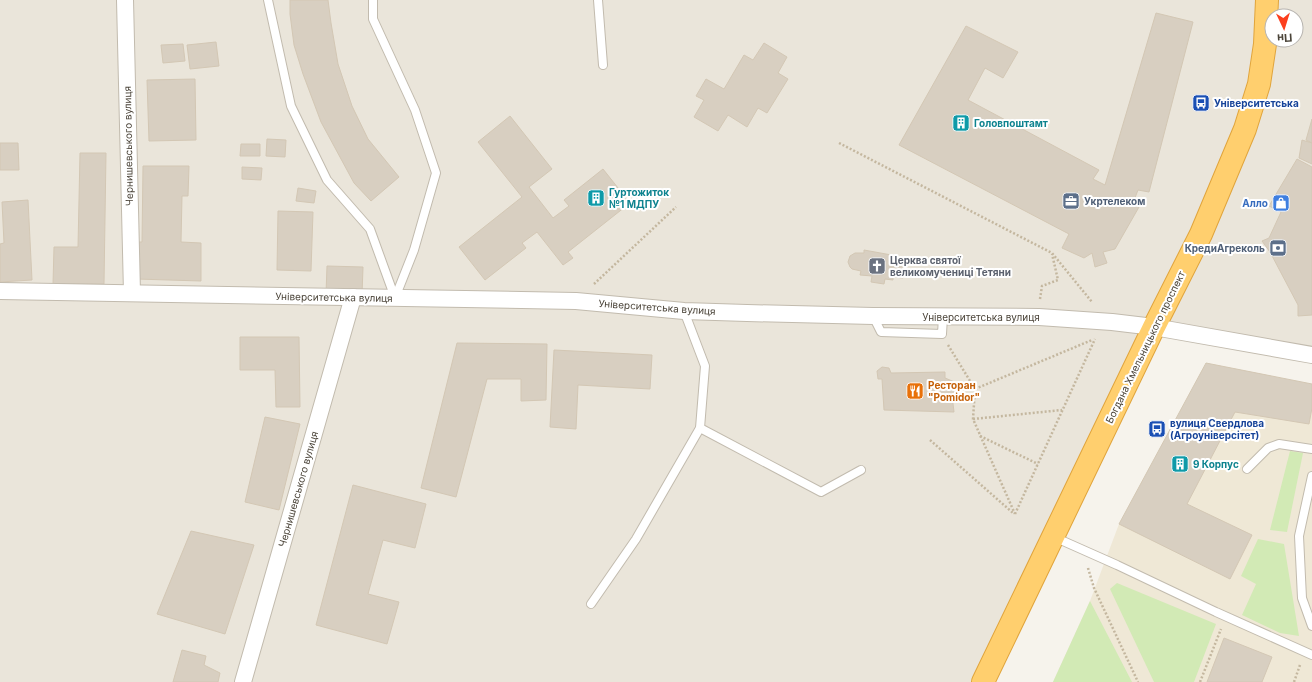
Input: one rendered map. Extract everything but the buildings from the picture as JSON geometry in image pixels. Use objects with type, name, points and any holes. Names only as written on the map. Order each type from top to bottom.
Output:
[{"type":"highway","name":"Богдана Хмельницького проспект","points":[[983,682],[1154,327],[1201,234],[1245,129],[1259,84],[1265,44],[1267,0]]},
{"type":"street","name":"Чернишевського вулиця","points":[[125,0],[132,293]]},
{"type":"street","name":"Університетська вулиця","points":[[0,290],[576,301],[684,311],[873,316],[1039,317],[1112,322],[1154,327],[1312,355]]},
{"type":"street","name":"Чернишевського вулиця","points":[[243,682],[353,297]]},
{"type":"lane","points":[[268,0],[291,106],[327,180],[370,229],[395,298]]},
{"type":"lane","points":[[373,0],[373,20],[415,110],[436,173],[414,250],[395,298]]},
{"type":"lane","points":[[598,0],[603,65]]},
{"type":"lane","points":[[591,604],[636,540],[700,428],[705,366],[684,311]]},
{"type":"lane","points":[[873,316],[882,332],[942,334],[943,317]]},
{"type":"lane","points":[[700,428],[821,492],[861,470]]},
{"type":"lane","points":[[1247,469],[1268,448],[1279,444],[1312,449]]},
{"type":"lane","points":[[1312,476],[1299,536],[1302,598],[1312,626]]},
{"type":"lane","points":[[1053,536],[1226,617],[1312,655]]},
{"type":"path","points":[[838,143],[1052,253],[1096,307]]},
{"type":"path","points":[[576,301],[676,208]]},
{"type":"path","points":[[1039,317],[1042,286],[1058,280],[1052,253]]},
{"type":"path","points":[[942,334],[974,389],[972,419],[1015,514]]},
{"type":"path","points":[[974,389],[1095,339],[1015,514]]},
{"type":"path","points":[[972,419],[1062,410]]},
{"type":"path","points":[[980,436],[1038,464]]},
{"type":"path","points":[[930,440],[1015,514]]},
{"type":"path","points":[[1083,550],[1094,588],[1138,682]]},
{"type":"path","points":[[1200,682],[1226,617]]},
{"type":"shaded area","points":[[0,0],[1312,0],[1312,355],[1154,327],[983,682],[0,682]]},
{"type":"shaded area","points":[[1206,363],[1312,384],[1312,682],[1053,682],[1090,601],[1119,524]]},
{"type":"green space","points":[[1290,451],[1303,453],[1287,532],[1270,530]]},
{"type":"green space","points":[[1258,539],[1284,544],[1299,636],[1280,633],[1242,615],[1256,584],[1241,576]]},
{"type":"green space","points":[[1117,583],[1216,624],[1194,682],[1154,682],[1110,589]]},
{"type":"green space","points":[[1090,601],[1132,682],[1053,682]]},
{"type":"place","name":"Університетська","points":[[1201,103]]},
{"type":"place","name":"Головпоштамт","points":[[961,123]]},
{"type":"place","name":"Гуртожиток №1 МДПУ","points":[[596,198]]},
{"type":"place","name":"Укртелеком","points":[[1071,201]]},
{"type":"place","name":"Алло","points":[[1281,203]]},
{"type":"place","name":"КредиАгреколь","points":[[1278,248]]},
{"type":"place","name":"Церква святої великомучениці Тетяни","points":[[877,266]]},
{"type":"place","name":"Ресторан \"Pomidor\"","points":[[915,391]]},
{"type":"place","name":"вулиця Свердлова (Агроуніверсітет)","points":[[1157,429]]},
{"type":"place","name":"9 Корпус","points":[[1180,464]]}]
